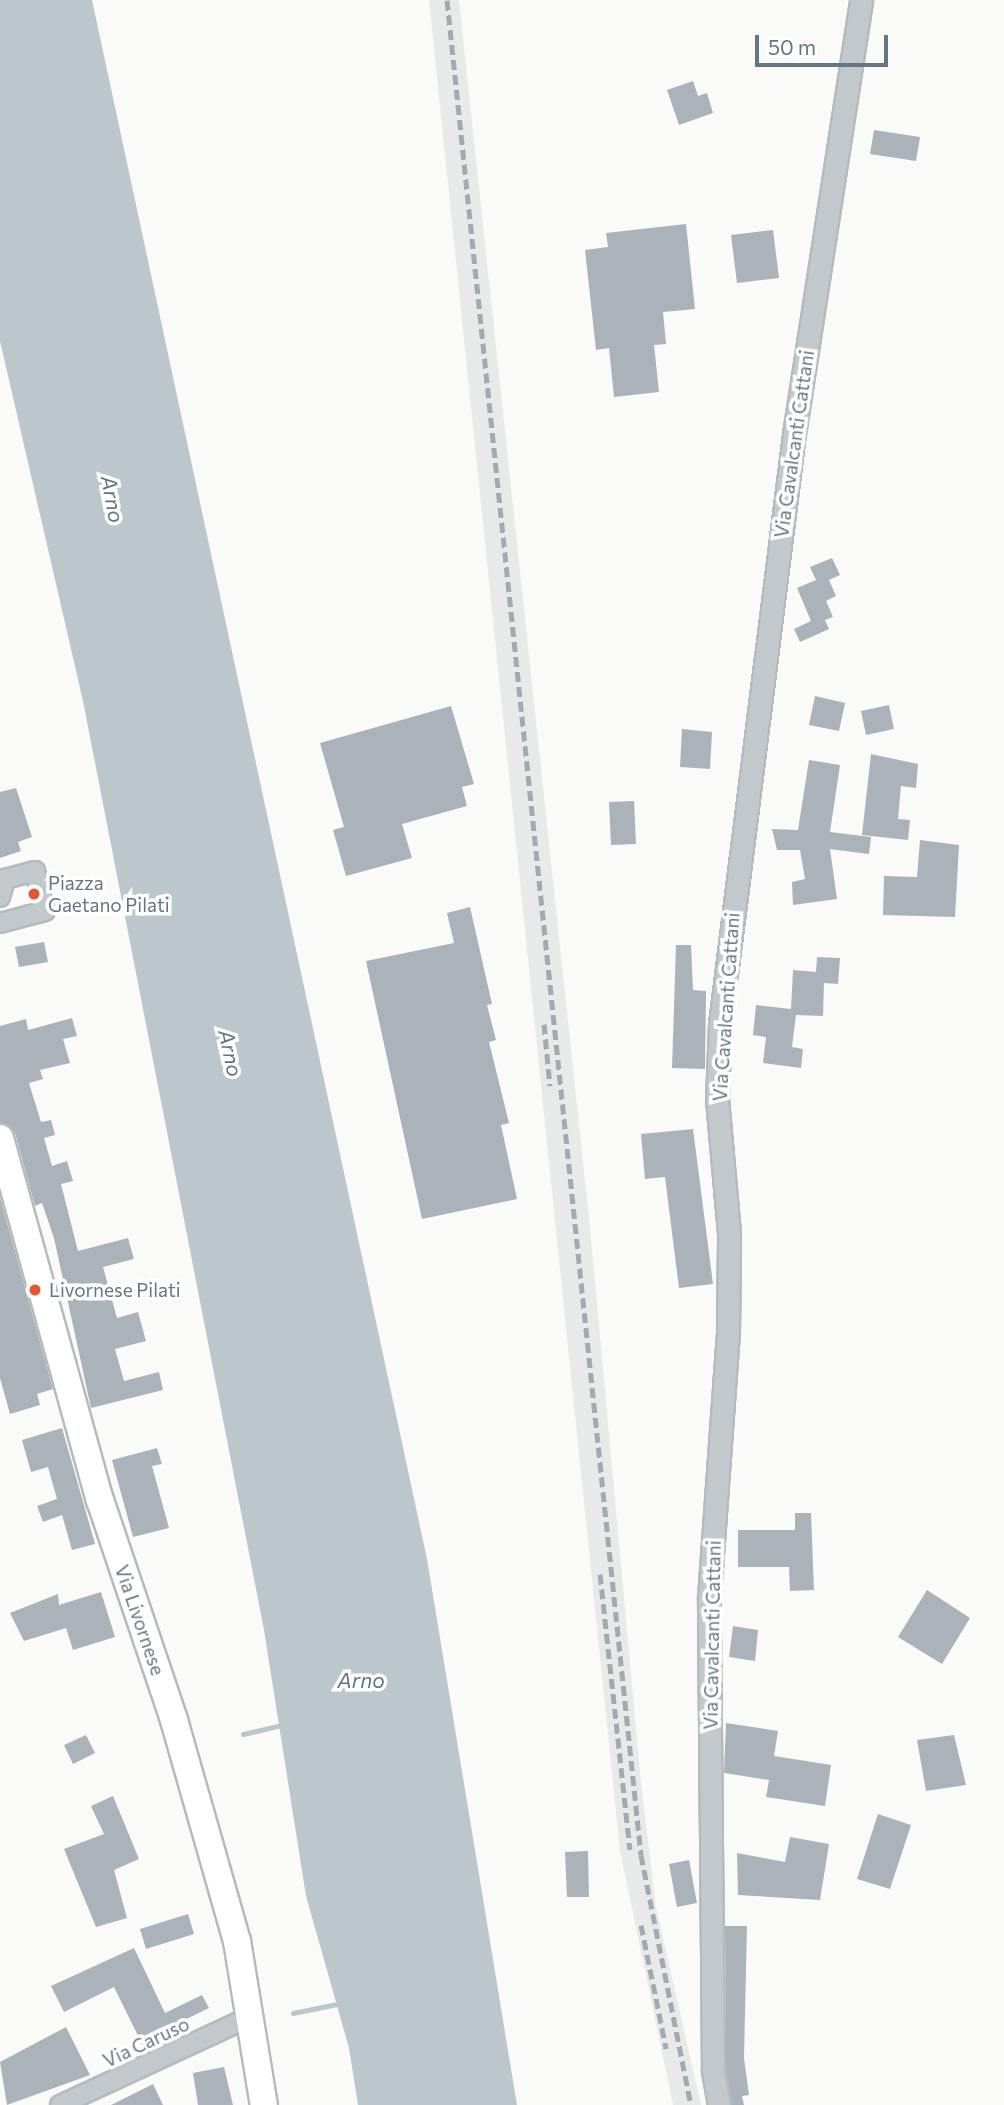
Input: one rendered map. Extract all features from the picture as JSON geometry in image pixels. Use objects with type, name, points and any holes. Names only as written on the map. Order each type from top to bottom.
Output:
[{"type":"main road","name":"Via Livornese","points":[[0,1138],[100,1500],[237,1941],[264,2105]]},
{"type":"street","name":"Via Cavalcanti Cattani","points":[[719,2105],[713,2070],[709,1598],[728,1335],[729,1233],[717,1099],[720,1023],[794,434],[861,0]]},
{"type":"street","points":[[0,897],[5,879],[35,871],[45,911],[0,923]]},
{"type":"street","name":"Via Caruso","points":[[60,2105],[250,2017]]},
{"type":"shaded area","points":[[429,0],[459,0],[590,1227],[641,1783],[656,1907],[701,2105],[673,2105],[620,1851]]},
{"type":"water","name":"Arno","points":[[0,0],[92,0],[427,1559],[517,2105],[358,2105],[349,2048],[306,1896],[264,1630],[83,701],[0,341]]},
{"type":"building","points":[[693,81],[698,96],[707,93],[713,113],[679,125],[667,90]]},
{"type":"building","points":[[874,130],[920,137],[916,161],[870,154]]},
{"type":"building","points":[[686,224],[695,309],[663,312],[666,344],[654,345],[659,392],[614,397],[609,348],[596,350],[585,250],[608,247],[606,233]]},
{"type":"building","points":[[773,230],[779,278],[737,283],[731,235]]},
{"type":"building","points":[[832,558],[840,575],[829,580],[836,596],[826,601],[833,617],[825,620],[829,629],[800,642],[794,629],[811,621],[797,588],[816,580],[810,567]]},
{"type":"building","points":[[815,696],[845,703],[839,731],[809,725]]},
{"type":"building","points":[[889,705],[894,729],[866,735],[861,711]]},
{"type":"building","points":[[451,706],[474,784],[462,787],[467,806],[402,824],[412,858],[346,876],[333,830],[344,827],[320,743]]},
{"type":"building","points":[[682,729],[712,732],[710,769],[680,767]]},
{"type":"building","points":[[871,754],[918,764],[916,788],[901,786],[898,819],[910,820],[908,840],[862,835]]},
{"type":"building","points":[[809,760],[840,765],[830,832],[871,837],[869,854],[830,849],[837,899],[793,905],[792,882],[805,879],[800,850],[777,850],[772,829],[798,830]]},
{"type":"building","points":[[16,788],[32,837],[18,842],[21,851],[0,858],[0,792]]},
{"type":"building","points":[[634,801],[636,844],[611,845],[609,802]]},
{"type":"building","points":[[920,840],[959,845],[955,917],[883,915],[884,876],[917,877]]},
{"type":"building","points":[[470,907],[492,1004],[487,1005],[496,1040],[489,1042],[509,1123],[501,1125],[517,1199],[422,1219],[366,961],[454,943],[447,913]]},
{"type":"building","points":[[44,942],[48,962],[19,967],[15,947]]},
{"type":"building","points":[[676,945],[691,945],[693,990],[706,991],[705,1069],[672,1068]]},
{"type":"building","points":[[817,957],[840,958],[838,984],[824,983],[823,1016],[796,1015],[792,1047],[803,1049],[801,1068],[763,1063],[766,1037],[753,1035],[756,1005],[791,1009],[793,970],[816,972]]},
{"type":"building","points":[[72,1018],[77,1036],[63,1039],[70,1063],[40,1070],[43,1079],[29,1083],[41,1122],[51,1120],[55,1135],[44,1138],[52,1166],[67,1161],[73,1181],[61,1184],[78,1251],[128,1238],[134,1259],[103,1267],[117,1318],[138,1312],[146,1341],[115,1349],[124,1381],[159,1372],[163,1390],[91,1408],[54,1238],[42,1203],[35,1206],[15,1133],[0,1123],[0,1026],[26,1019],[28,1030]]},
{"type":"building","points":[[693,1129],[713,1284],[679,1288],[665,1177],[645,1179],[641,1134]]},
{"type":"building","points":[[0,1197],[53,1389],[37,1394],[40,1405],[10,1414],[0,1378]]},
{"type":"building","points":[[62,1428],[95,1544],[72,1550],[62,1515],[43,1522],[37,1506],[57,1499],[48,1467],[31,1472],[22,1440]]},
{"type":"building","points":[[157,1448],[162,1464],[152,1466],[169,1528],[133,1537],[112,1460]]},
{"type":"building","points":[[795,1513],[811,1513],[814,1590],[790,1591],[789,1567],[738,1567],[738,1530],[795,1530]]},
{"type":"building","points":[[927,1590],[970,1618],[942,1664],[898,1637]]},
{"type":"building","points":[[101,1592],[115,1637],[73,1650],[66,1628],[24,1641],[10,1613],[58,1594],[59,1605]]},
{"type":"building","points":[[733,1626],[758,1630],[755,1661],[729,1657]]},
{"type":"building","points":[[726,1723],[778,1731],[774,1756],[831,1765],[825,1806],[766,1797],[769,1780],[724,1773]]},
{"type":"building","points":[[86,1735],[95,1753],[73,1764],[64,1745]]},
{"type":"building","points":[[954,1735],[966,1785],[926,1791],[917,1740]]},
{"type":"building","points":[[113,1796],[139,1859],[114,1870],[127,1918],[96,1927],[64,1849],[104,1834],[91,1806]]},
{"type":"building","points":[[878,1814],[911,1825],[890,1889],[857,1879]]},
{"type":"building","points":[[790,1837],[829,1844],[820,1900],[738,1895],[737,1853],[785,1862]]},
{"type":"building","points":[[588,1851],[589,1897],[567,1897],[565,1852]]},
{"type":"building","points":[[689,1860],[697,1903],[677,1907],[669,1864]]},
{"type":"building","points":[[188,1914],[194,1934],[146,1949],[140,1929]]},
{"type":"building","points":[[725,1926],[747,1926],[744,2058],[749,2095],[742,2096],[744,2105],[732,2105],[726,2069]]},
{"type":"building","points":[[134,1948],[165,2013],[202,1995],[209,2008],[174,2025],[179,2036],[146,2052],[114,1987],[64,2012],[51,1986]]},
{"type":"building","points":[[66,2027],[90,2075],[7,2105],[0,2062]]},
{"type":"building","points":[[224,2067],[233,2105],[198,2105],[193,2073]]},
{"type":"building","points":[[153,2084],[163,2105],[111,2105]]},
{"type":"waterway","points":[[243,1734],[279,1726]]},
{"type":"waterway","points":[[293,2013],[337,2004]]},
{"type":"railway","points":[[447,0],[641,1855],[691,2105]]},
{"type":"railway","points":[[544,1024],[550,1086]]},
{"type":"railway","points":[[600,1574],[630,1849]]},
{"type":"railway","points":[[641,1925],[666,2048]]},
{"type":"place","name":"Piazza Gaetano Pilati","points":[[34,894]]},
{"type":"place","name":"Livornese Pilati","points":[[35,1290]]}]
